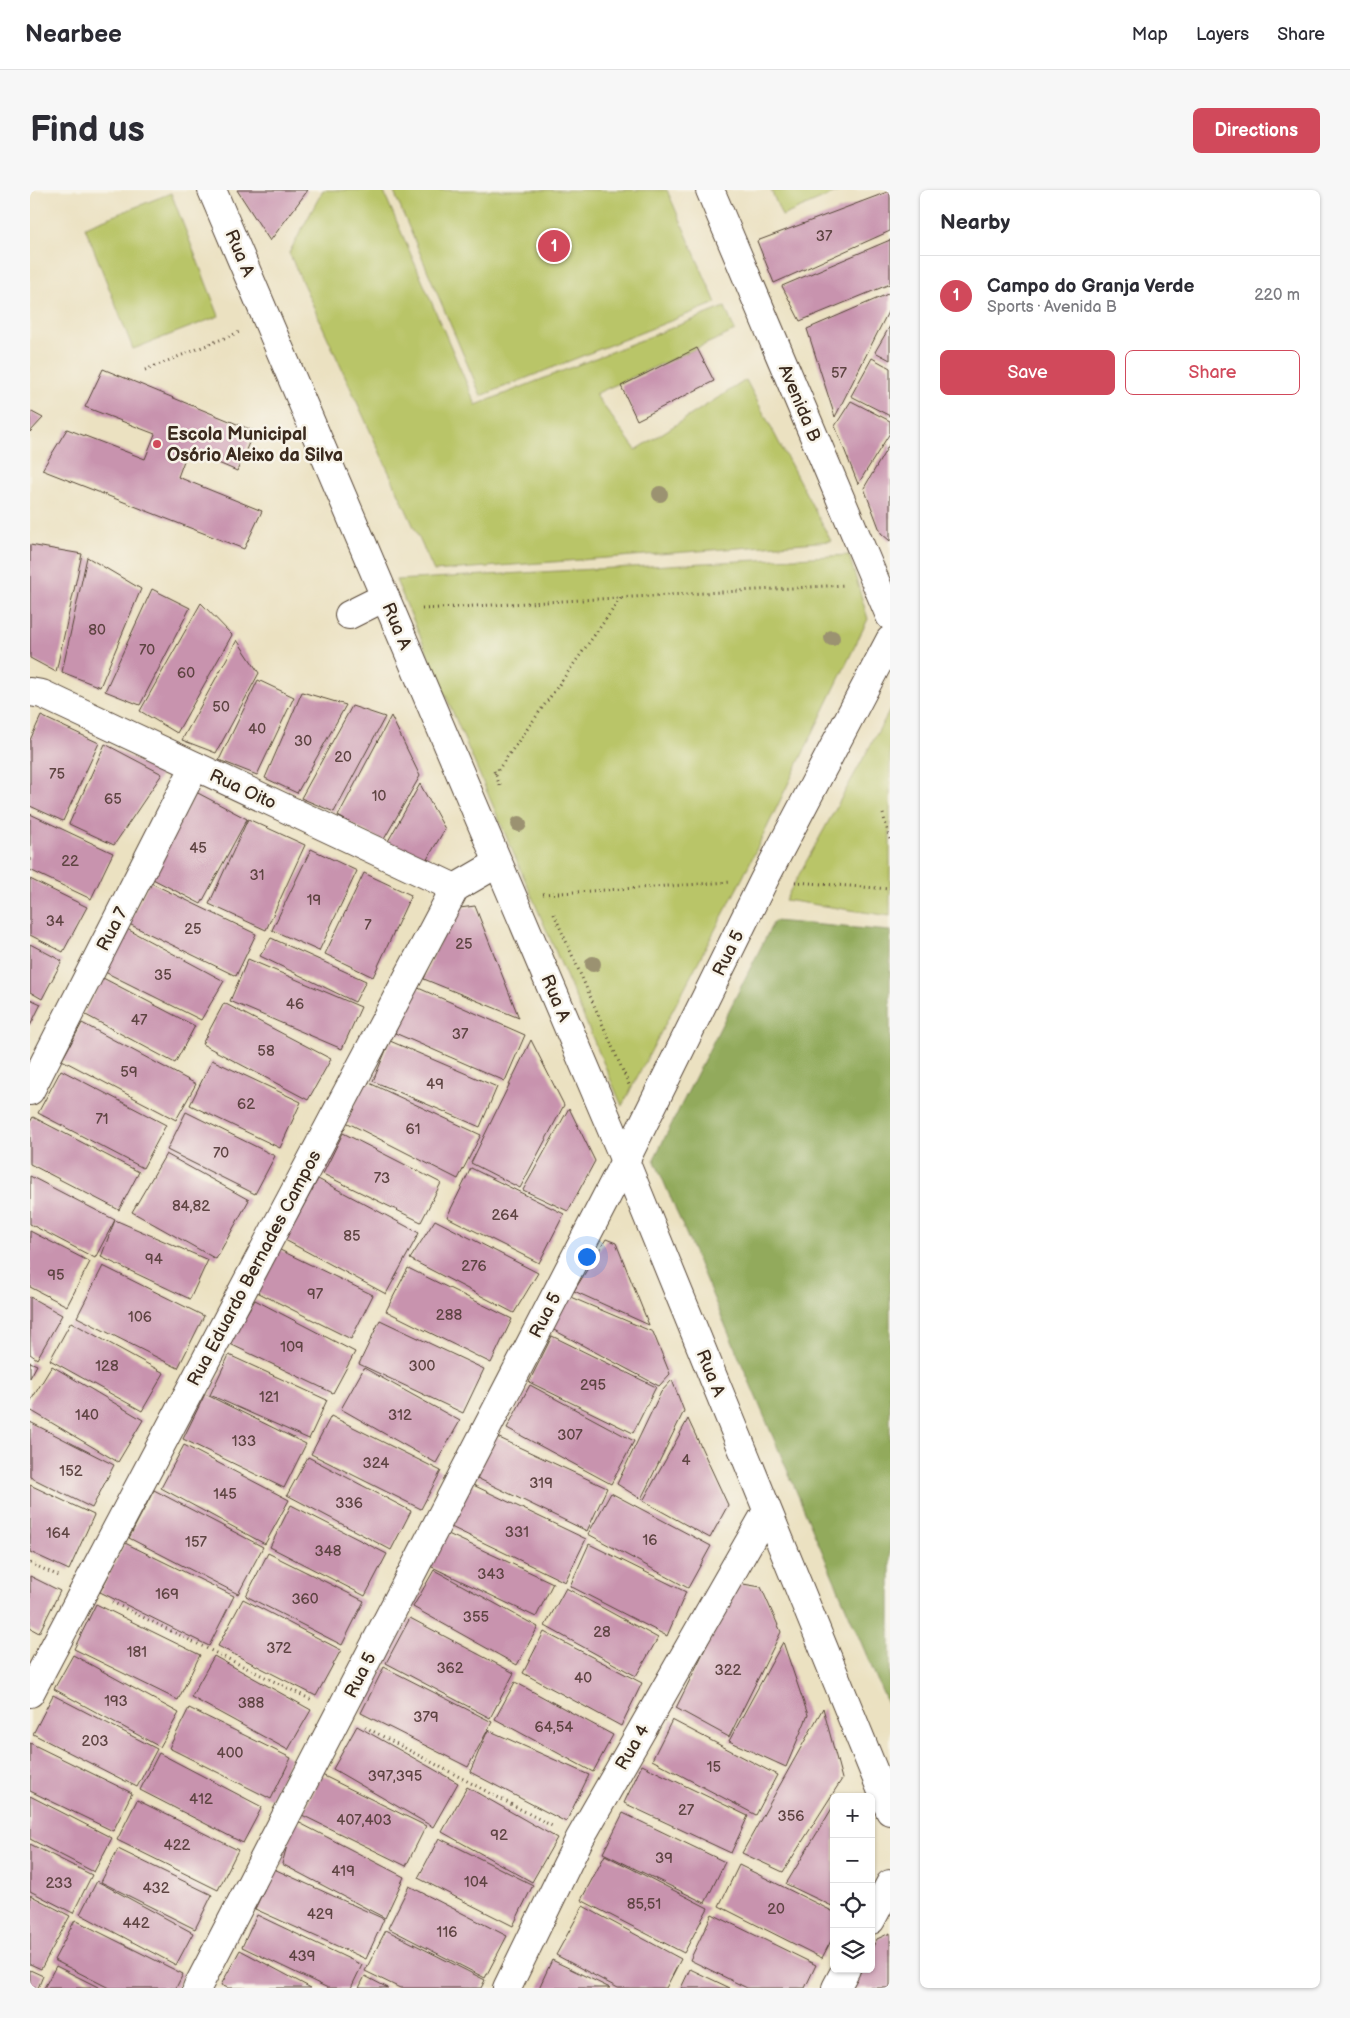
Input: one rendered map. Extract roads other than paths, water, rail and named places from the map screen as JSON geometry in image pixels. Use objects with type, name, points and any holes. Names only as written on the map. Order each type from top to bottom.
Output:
[{"type":"street","name":"Rua A","points":[[212,190],[625,1161],[890,1811]]},
{"type":"street","name":"Avenida B","points":[[710,190],[890,616]]},
{"type":"street","points":[[349,615],[388,604]]},
{"type":"street","name":"Rua 5","points":[[196,1988],[625,1161],[764,880],[890,640]]},
{"type":"street","name":"Rua Oito","points":[[30,692],[42,694],[455,888]]},
{"type":"street","name":"Rua 7","points":[[30,1091],[195,766]]},
{"type":"street","points":[[455,888],[498,864]]},
{"type":"street","name":"Rua Eduardo Bernades Campos","points":[[30,1692],[455,888]]},
{"type":"street","name":"Rua 4","points":[[507,1988],[579,1840],[767,1512]]},
{"type":"street","points":[[875,1912],[890,1884]]},
{"type":"street","points":[[836,1988],[844,1973]]},
{"type":"place","name":"Campo do Granja Verde","points":[[554,246]]},
{"type":"place","name":"Escola Municipal Osório Aleixo da Silva","points":[[157,444]]}]
